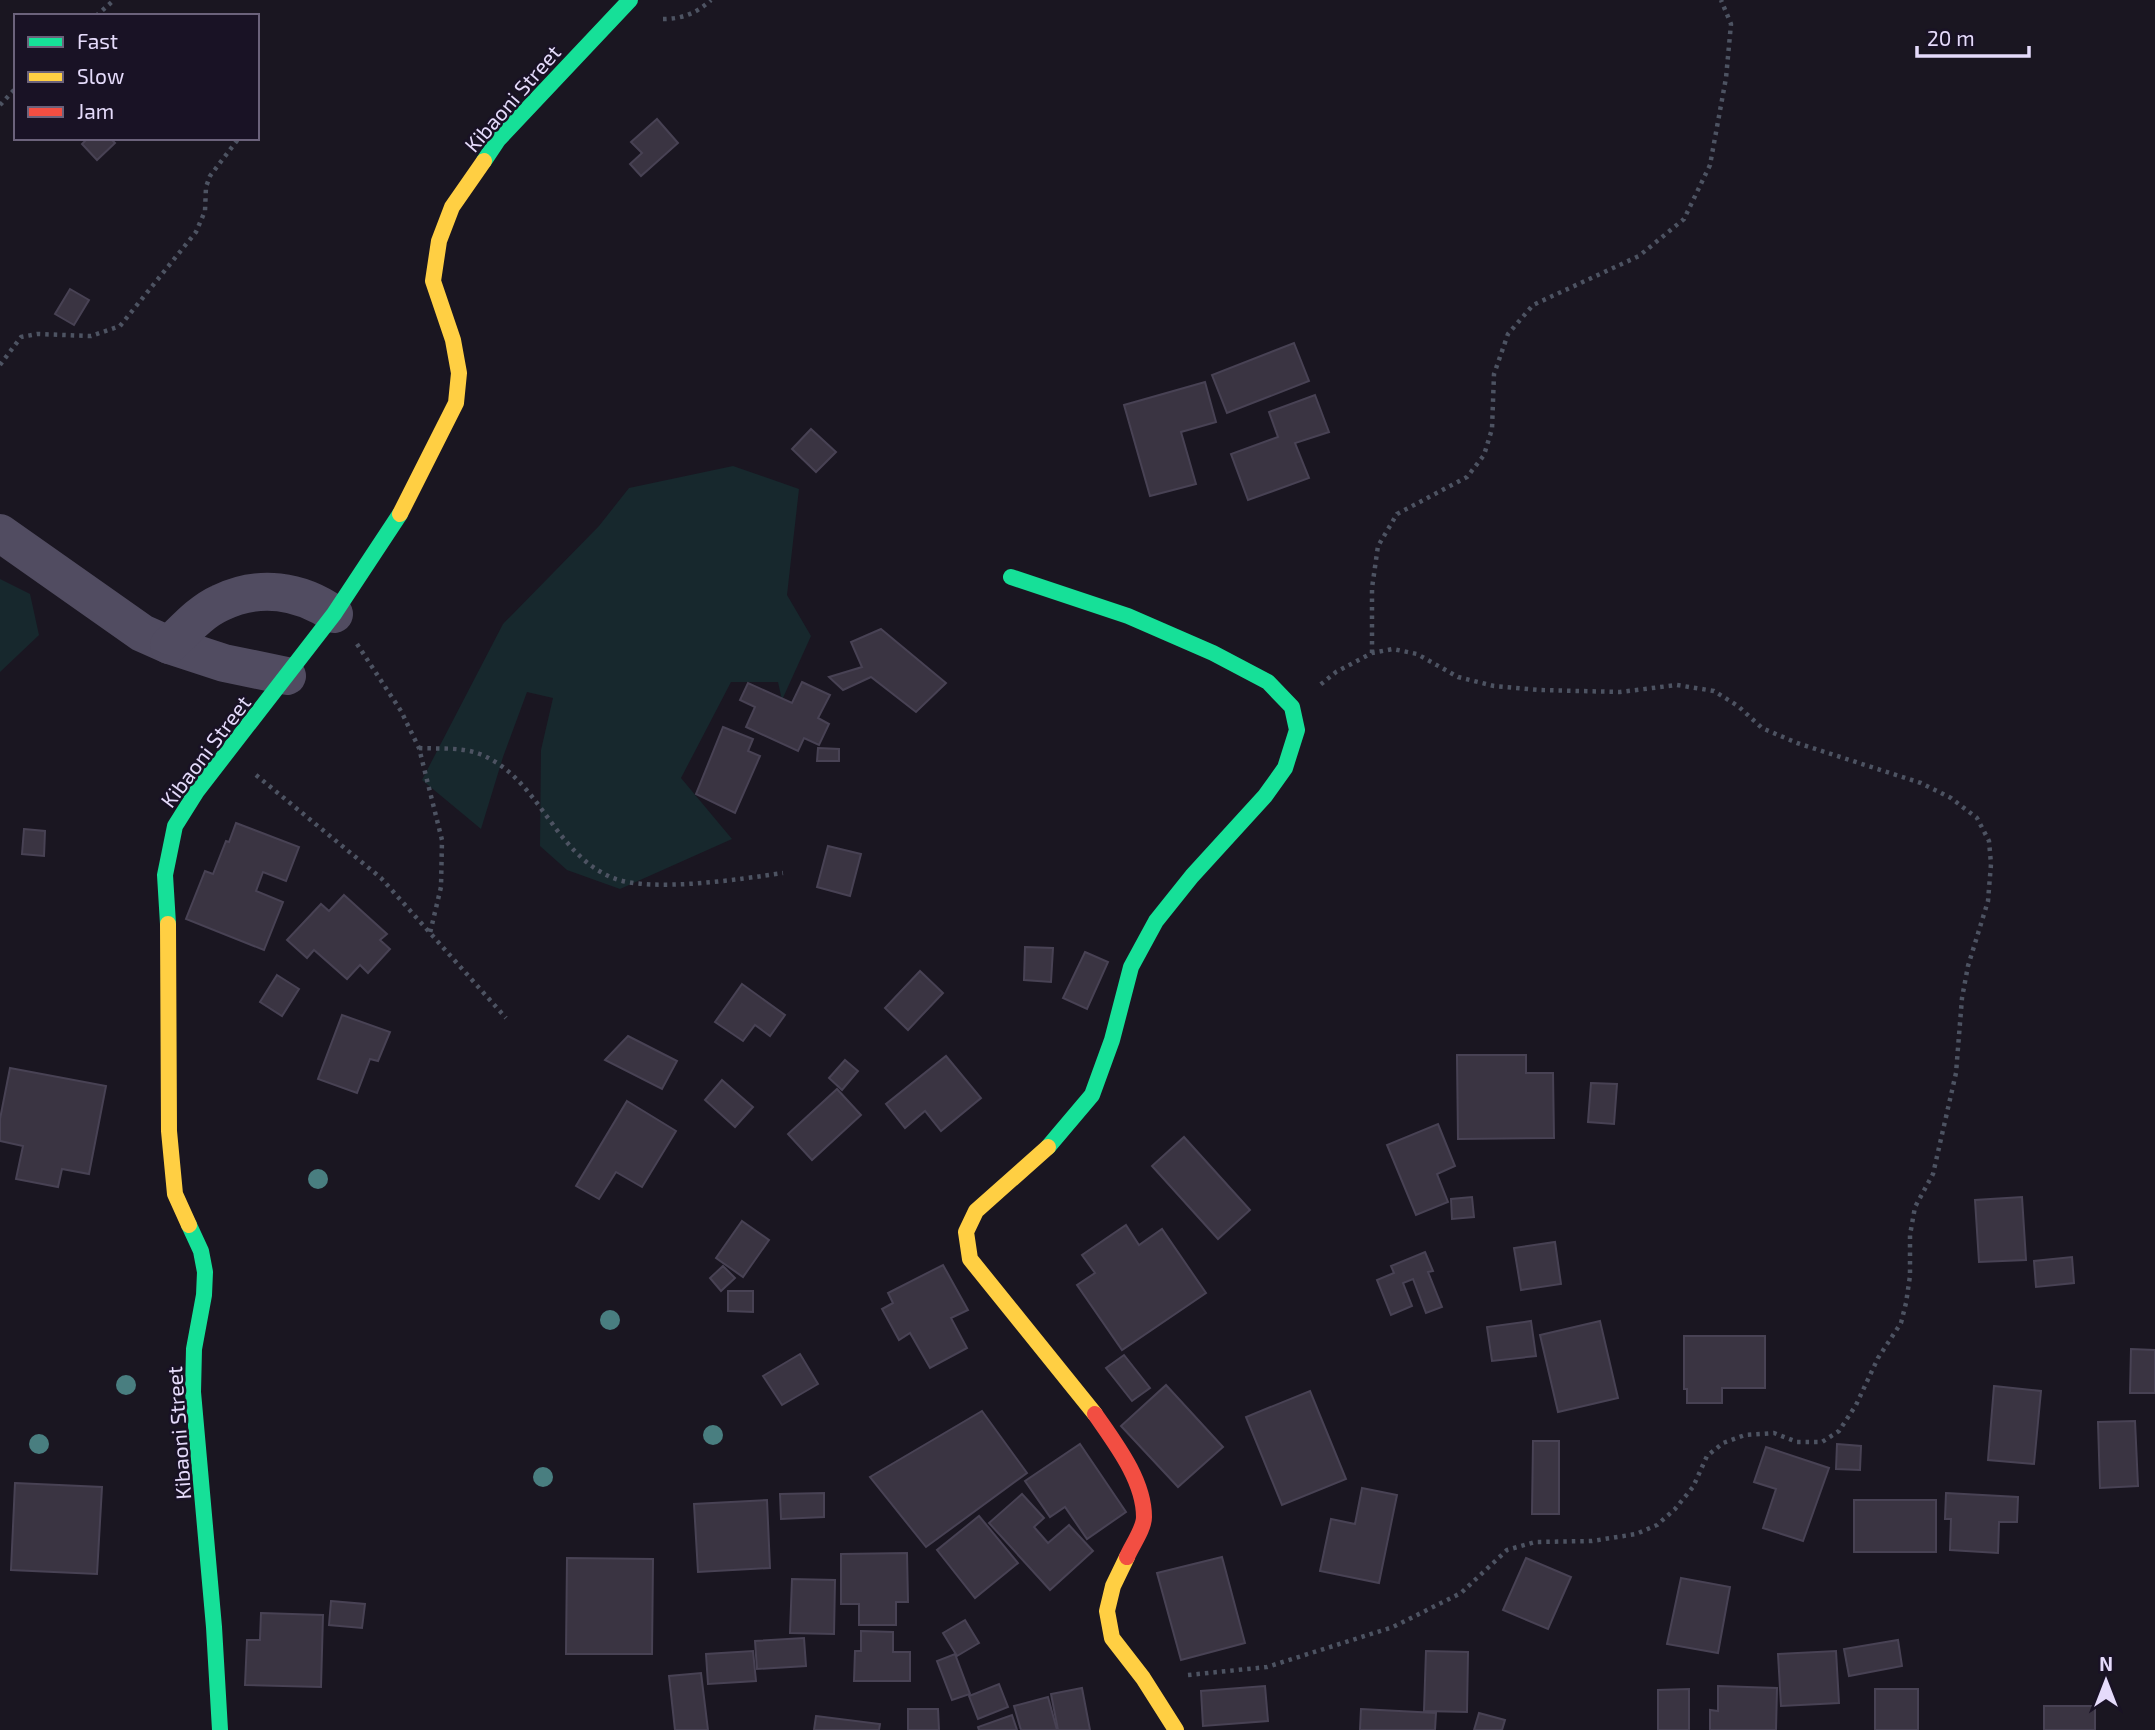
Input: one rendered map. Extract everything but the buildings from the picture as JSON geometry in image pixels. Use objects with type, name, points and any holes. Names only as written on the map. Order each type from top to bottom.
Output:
[{"type":"street","name":"Kibaoni Street","points":[[220,1730],[214,1627],[193,1392],[194,1349],[204,1295],[205,1272],[201,1251],[175,1194],[169,1131],[169,941],[165,875],[175,826],[197,791],[334,614],[398,518],[456,403],[459,373],[453,341],[433,281],[439,241],[452,207],[498,140],[630,0]]},
{"type":"street","points":[[0,533],[142,633],[224,663],[287,676]]},
{"type":"street","points":[[1011,577],[1128,616],[1213,653],[1268,682],[1292,707],[1297,730],[1285,768],[1265,796],[1192,876],[1156,921],[1131,967],[1112,1040],[1092,1095],[1052,1143],[976,1211],[966,1232],[971,1259],[1096,1416],[1129,1468],[1140,1494],[1144,1519],[1114,1587],[1107,1611],[1112,1638],[1143,1678],[1176,1730]]},
{"type":"street","points":[[169,645],[219,603],[245,595],[267,591],[292,594],[316,601],[334,614]]},
{"type":"path","points":[[98,14],[114,0]]},
{"type":"path","points":[[1372,653],[1372,588],[1378,546],[1397,514],[1467,477],[1483,455],[1492,429],[1494,374],[1508,334],[1533,305],[1639,256],[1684,219],[1710,165],[1726,78],[1731,24],[1721,0]]},
{"type":"path","points":[[0,105],[14,90]]},
{"type":"path","points":[[0,365],[21,337],[37,334],[91,336],[120,326],[197,232],[205,211],[206,187],[210,176],[237,140]]},
{"type":"path","points":[[334,614],[368,659],[401,711],[418,748],[442,840],[441,887],[430,934]]},
{"type":"path","points":[[1143,1678],[1217,1674],[1266,1667],[1393,1627],[1461,1593],[1507,1550],[1535,1542],[1592,1541],[1636,1534],[1657,1525],[1693,1487],[1707,1455],[1723,1443],[1745,1435],[1774,1433],[1797,1443],[1822,1443],[1839,1431],[1856,1405],[1878,1358],[1901,1323],[1910,1276],[1910,1235],[1915,1207],[1933,1174],[1956,1073],[1960,1012],[1968,966],[1989,901],[1989,841],[1977,818],[1951,798],[1921,783],[1797,743],[1762,728],[1738,706],[1714,691],[1677,685],[1620,692],[1494,686],[1458,677],[1417,654],[1393,649],[1372,653],[1336,672],[1292,707]]},
{"type":"path","points":[[418,748],[477,753],[510,771],[573,851],[614,879],[649,884],[690,883],[783,873]]},
{"type":"path","points":[[229,751],[381,878],[506,1018]]},
{"type":"shaded area","points":[[733,466],[799,489],[787,595],[811,636],[782,700],[778,682],[731,682],[681,778],[732,839],[620,889],[567,870],[540,846],[541,750],[553,698],[527,692],[481,829],[422,780],[503,624],[599,526],[629,488]]},
{"type":"shaded area","points":[[0,579],[30,594],[39,635],[0,672]]},
{"type":"traffic: fast","points":[[484,161],[498,140],[630,0]]},
{"type":"traffic: fast","points":[[168,924],[165,875],[175,826],[197,791],[334,614],[400,514]]},
{"type":"traffic: fast","points":[[1011,577],[1128,616],[1213,653],[1268,682],[1292,707],[1297,730],[1285,768],[1265,796],[1192,876],[1156,921],[1131,967],[1112,1040],[1092,1095],[1048,1147]]},
{"type":"traffic: fast","points":[[189,1225],[201,1251],[205,1272],[204,1295],[194,1349],[193,1392],[214,1627],[220,1730]]},
{"type":"traffic: slow","points":[[400,514],[456,403],[459,373],[453,340],[433,281],[439,241],[452,207],[484,161]]},
{"type":"traffic: slow","points":[[168,924],[169,1131],[175,1194],[189,1225]]},
{"type":"traffic: slow","points":[[1048,1147],[976,1211],[966,1232],[970,1259],[1095,1414]]},
{"type":"traffic: slow","points":[[1127,1557],[1113,1586],[1107,1611],[1112,1638],[1143,1678],[1176,1730]]},
{"type":"traffic: jam","points":[[1095,1414],[1127,1462],[1143,1503],[1142,1527],[1127,1557]]}]
